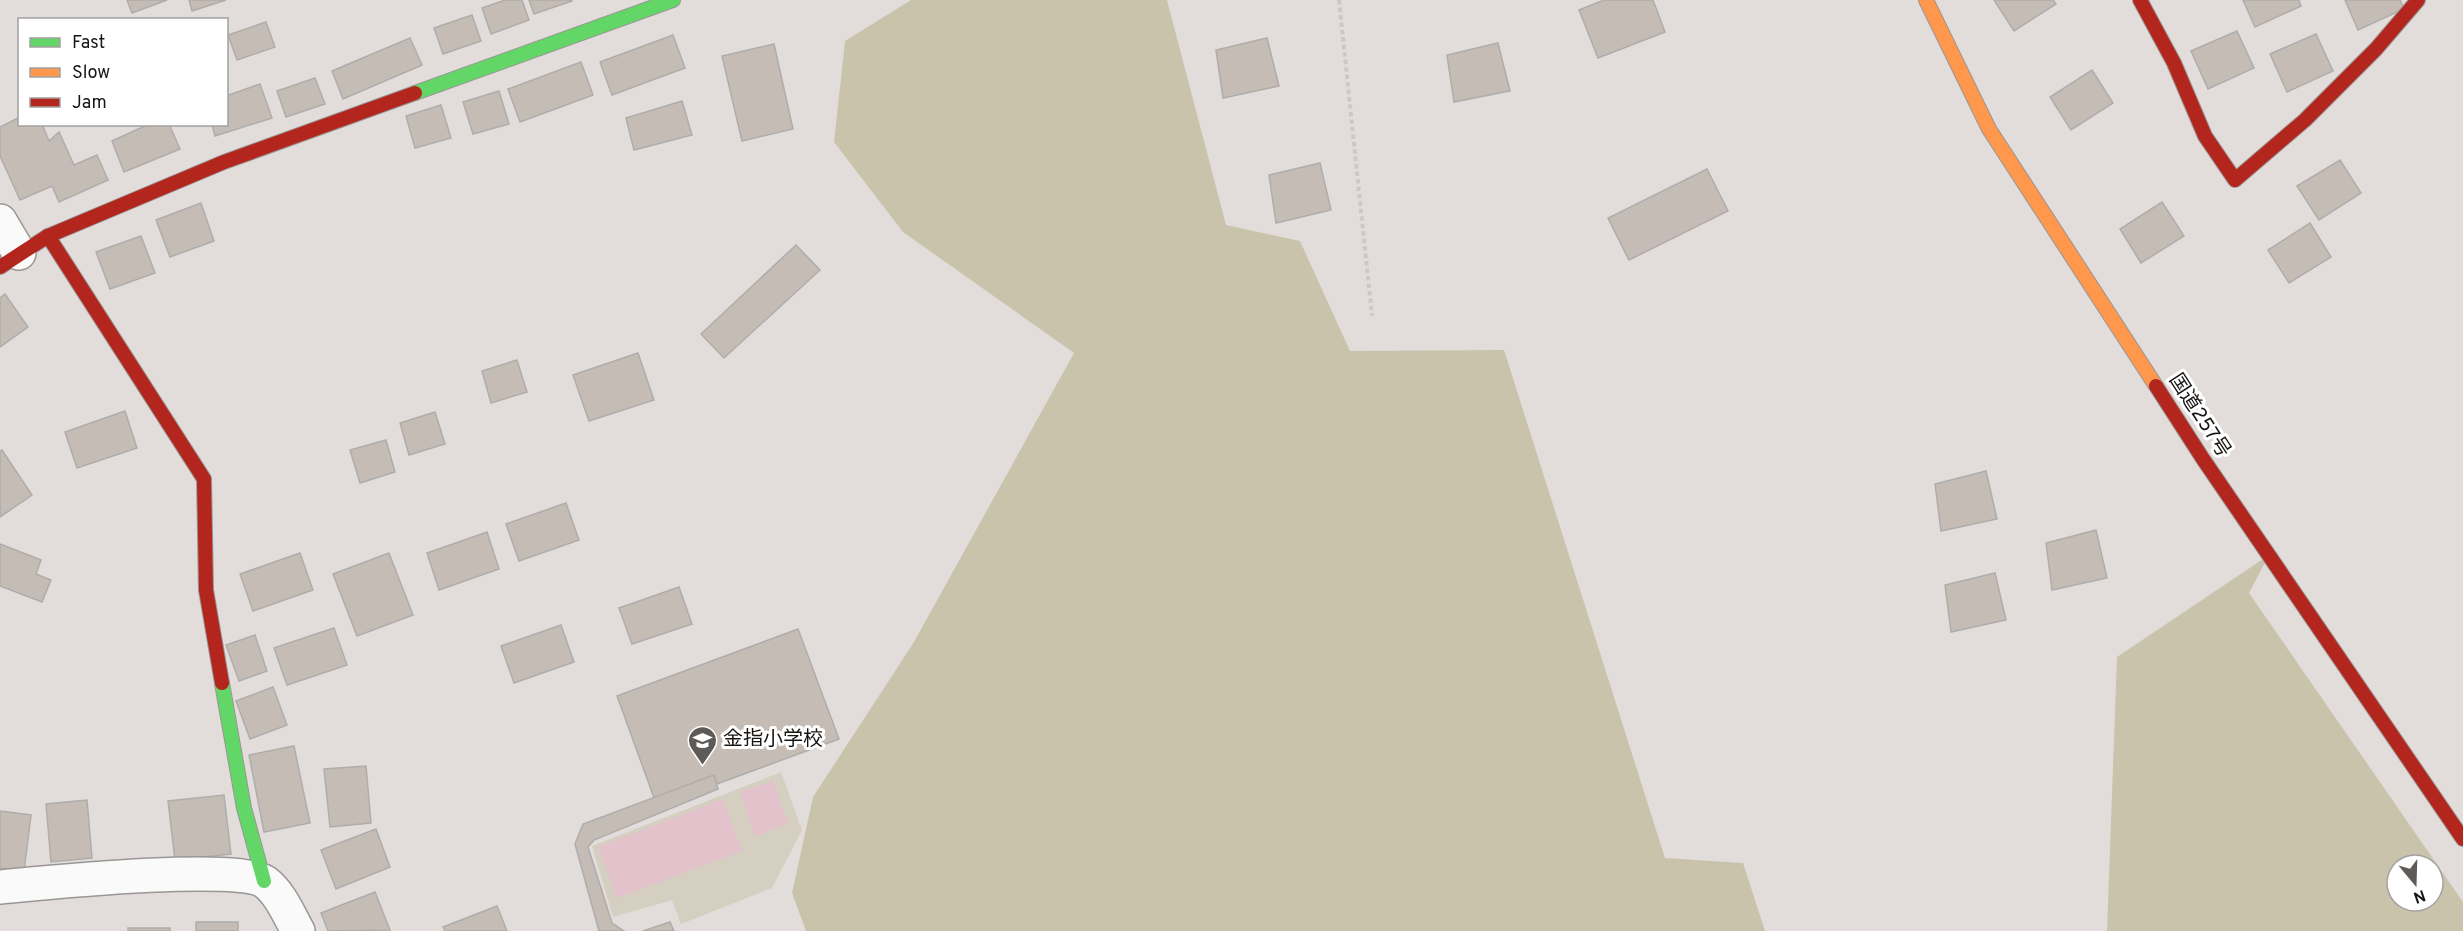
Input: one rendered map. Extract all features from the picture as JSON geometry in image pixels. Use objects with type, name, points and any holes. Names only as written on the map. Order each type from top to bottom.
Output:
[{"type":"main road","points":[[9,260],[48,236],[224,162],[673,0]]},
{"type":"main road","name":"国道257号","points":[[1926,0],[1989,129],[2203,459],[2463,839]]},
{"type":"main road","points":[[2140,0],[2174,63],[2205,135],[2235,180],[2306,120],[2376,49],[2418,0]]},
{"type":"main road","points":[[48,236],[204,479],[206,590],[244,808],[264,881]]},
{"type":"street","points":[[0,221],[9,260]]},
{"type":"street","points":[[0,887],[89,878],[227,874],[264,881],[281,901],[298,931]]},
{"type":"path","points":[[1339,0],[1372,316]]},
{"type":"shaded area","points":[[911,0],[1167,0],[1226,225],[1300,241],[1350,351],[1504,350],[1665,858],[1743,863],[1765,931],[806,931],[792,893],[813,797],[914,642],[1074,353],[903,232],[834,142],[845,41]]},
{"type":"shaded area","points":[[2269,555],[2249,593],[2429,853],[2385,853],[2385,913],[2445,913],[2445,876],[2463,902],[2463,931],[2107,931],[2117,657]]},
{"type":"shaded area","points":[[781,772],[802,830],[772,888],[681,924],[672,900],[613,917],[592,846]]},
{"type":"shaded area","points":[[773,781],[788,824],[755,836],[740,792]]},
{"type":"shaded area","points":[[723,799],[742,851],[617,898],[598,847]]},
{"type":"building","points":[[127,0],[167,0],[132,13]]},
{"type":"building","points":[[189,0],[226,0],[192,11]]},
{"type":"building","points":[[505,0],[522,0],[529,20],[491,34],[482,8]]},
{"type":"building","points":[[529,0],[572,0],[572,1],[534,14]]},
{"type":"building","points":[[1604,0],[1653,0],[1665,32],[1598,58],[1579,10]]},
{"type":"building","points":[[1994,0],[2053,0],[2056,4],[2014,31]]},
{"type":"building","points":[[2243,0],[2299,0],[2301,6],[2255,27]]},
{"type":"building","points":[[2345,0],[2400,0],[2404,9],[2358,30]]},
{"type":"building","points":[[472,15],[481,41],[443,54],[434,28]]},
{"type":"building","points":[[266,22],[275,47],[237,60],[228,35]]},
{"type":"building","points":[[2237,31],[2254,68],[2208,89],[2191,51]]},
{"type":"building","points":[[2316,34],[2333,71],[2287,92],[2270,54]]},
{"type":"building","points":[[673,35],[685,68],[612,95],[600,62]]},
{"type":"building","points":[[410,38],[422,65],[343,99],[332,71]]},
{"type":"building","points":[[1267,38],[1279,86],[1223,98],[1216,50]]},
{"type":"building","points":[[1498,43],[1510,91],[1454,102],[1447,55]]},
{"type":"building","points":[[774,44],[793,129],[742,141],[722,56]]},
{"type":"building","points":[[581,62],[593,95],[520,122],[508,89]]},
{"type":"building","points":[[2092,70],[2113,103],[2071,130],[2050,97]]},
{"type":"building","points":[[315,78],[325,104],[286,117],[277,91]]},
{"type":"building","points":[[260,84],[272,118],[215,136],[212,126],[228,126],[228,95]]},
{"type":"building","points":[[499,91],[509,124],[473,134],[463,102]]},
{"type":"building","points":[[682,101],[692,135],[634,150],[626,118]]},
{"type":"building","points":[[441,105],[451,138],[415,148],[406,116]]},
{"type":"building","points":[[18,118],[18,126],[43,126],[49,141],[59,132],[74,165],[97,155],[108,180],[59,202],[52,186],[20,200],[0,156],[0,127]]},
{"type":"building","points":[[145,126],[170,126],[180,149],[124,172],[112,141]]},
{"type":"building","points":[[2340,160],[2361,193],[2319,220],[2297,186]]},
{"type":"building","points":[[1320,163],[1331,210],[1276,223],[1269,175]]},
{"type":"building","points":[[1707,169],[1728,211],[1629,260],[1608,218]]},
{"type":"building","points":[[2162,202],[2184,236],[2141,263],[2120,229]]},
{"type":"building","points":[[201,203],[214,241],[170,257],[156,220]]},
{"type":"building","points":[[2310,223],[2331,257],[2289,283],[2268,250]]},
{"type":"building","points":[[141,236],[155,273],[110,289],[96,252]]},
{"type":"building","points":[[796,245],[820,270],[724,358],[701,334]]},
{"type":"building","points":[[5,294],[28,327],[0,347],[0,298]]},
{"type":"building","points":[[638,353],[654,400],[589,421],[573,375]]},
{"type":"building","points":[[517,360],[527,392],[491,403],[482,371]]},
{"type":"building","points":[[125,411],[137,448],[77,468],[65,432]]},
{"type":"building","points":[[435,412],[445,444],[409,455],[400,423]]},
{"type":"building","points":[[386,440],[395,472],[360,483],[350,450]]},
{"type":"building","points":[[2,450],[32,495],[0,517],[0,451]]},
{"type":"building","points":[[1986,471],[1997,519],[1941,531],[1935,484]]},
{"type":"building","points":[[566,503],[579,540],[519,561],[506,524]]},
{"type":"building","points":[[2096,530],[2107,578],[2052,590],[2046,543]]},
{"type":"building","points":[[487,532],[499,569],[439,590],[427,553]]},
{"type":"building","points":[[0,544],[41,560],[36,574],[51,580],[42,602],[0,586]]},
{"type":"building","points":[[300,553],[313,590],[253,611],[240,574]]},
{"type":"building","points":[[389,553],[413,615],[357,636],[333,574]]},
{"type":"building","points":[[1995,573],[2006,620],[1951,632],[1945,585]]},
{"type":"building","points":[[679,587],[692,624],[632,644],[619,608]]},
{"type":"building","points":[[561,625],[574,662],[514,683],[501,646]]},
{"type":"building","points":[[334,628],[347,665],[287,685],[274,648]]},
{"type":"building","points":[[798,629],[839,739],[657,806],[617,696]]},
{"type":"building","points":[[255,635],[267,671],[239,681],[226,645]]},
{"type":"building","points":[[273,687],[287,725],[250,739],[236,701]]},
{"type":"building","points":[[294,746],[310,823],[264,832],[249,755]]},
{"type":"building","points":[[366,766],[371,823],[330,827],[324,769]]},
{"type":"building","points":[[714,775],[718,789],[594,840],[588,847],[612,923],[624,931],[599,931],[575,844],[583,824]]},
{"type":"building","points":[[224,795],[231,854],[175,860],[168,801]]},
{"type":"building","points":[[87,800],[92,858],[51,862],[46,804]]},
{"type":"building","points":[[0,811],[31,815],[24,871],[0,868]]},
{"type":"building","points":[[376,829],[390,867],[336,889],[321,850]]},
{"type":"building","points":[[375,892],[390,930],[328,931],[321,913]]},
{"type":"building","points":[[497,906],[507,931],[445,931],[443,927]]},
{"type":"building","points":[[196,922],[238,922],[238,931],[196,931]]},
{"type":"building","points":[[670,922],[674,931],[643,931]]},
{"type":"building","points":[[128,928],[170,928],[170,931],[128,931]]},
{"type":"traffic: fast","points":[[415,93],[673,0]]},
{"type":"traffic: fast","points":[[222,683],[244,808],[264,881]]},
{"type":"traffic: slow","points":[[1926,0],[1989,129],[2156,386]]},
{"type":"traffic: jam","points":[[2140,0],[2174,63],[2205,136],[2235,180],[2305,120],[2376,49],[2418,0]]},
{"type":"traffic: jam","points":[[0,267],[48,236],[224,162],[415,93]]},
{"type":"traffic: jam","points":[[48,236],[204,479],[206,590],[222,683]]},
{"type":"traffic: jam","points":[[2156,386],[2203,459],[2463,839]]},
{"type":"place","name":"金指小学校","points":[[702,766]]}]
